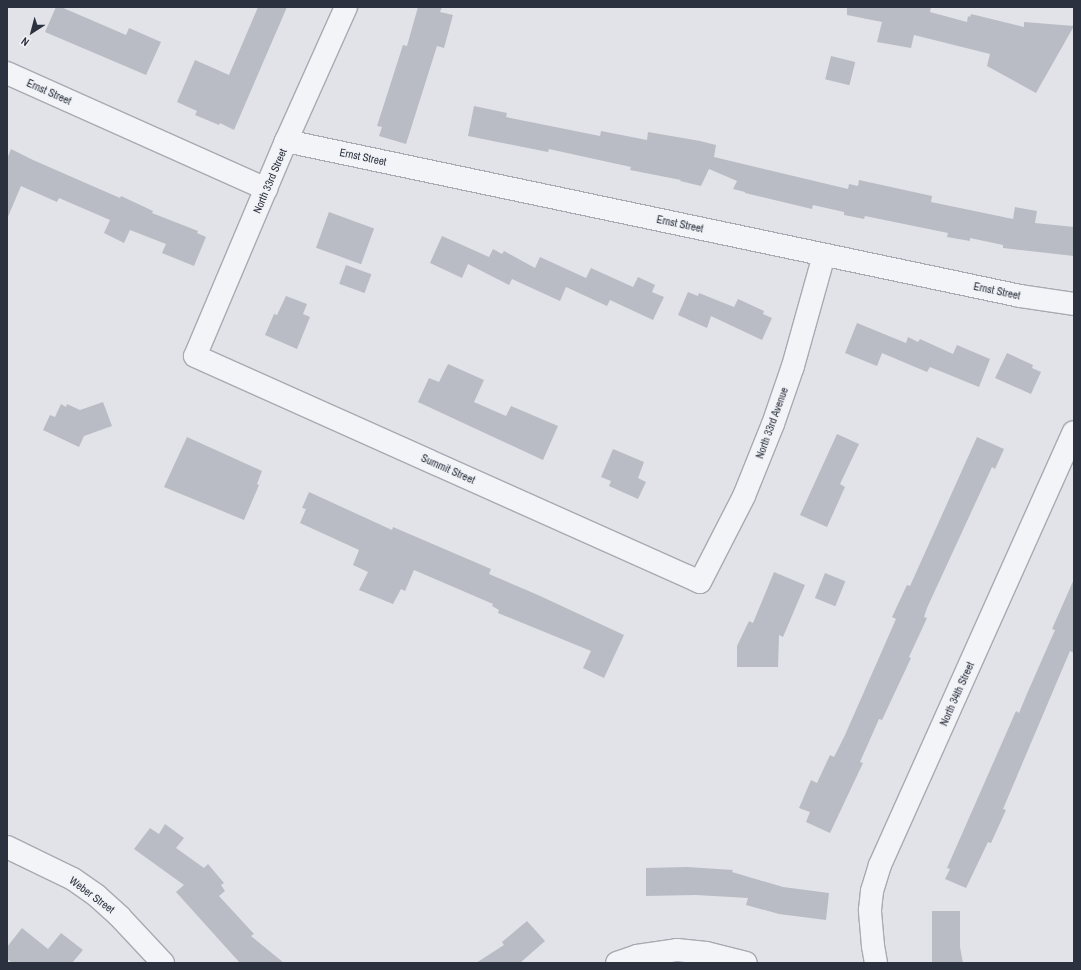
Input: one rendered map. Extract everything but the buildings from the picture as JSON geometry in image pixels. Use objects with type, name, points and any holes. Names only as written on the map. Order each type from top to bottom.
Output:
[{"type":"street","name":"North 33rd Street","points":[[195,356],[286,141],[346,7]]},
{"type":"street","name":"Ernst Street","points":[[7,73],[266,189]]},
{"type":"street","name":"Ernst Street","points":[[286,141],[1020,296],[1074,304]]},
{"type":"street","name":"North 33rd Avenue","points":[[700,582],[744,496],[773,424],[793,366],[824,255]]},
{"type":"street","name":"Summit Street","points":[[195,356],[700,582]]},
{"type":"street","name":"North 34th Street","points":[[876,963],[870,910],[872,891],[880,865],[1074,432]]},
{"type":"street","name":"Weber Street","points":[[7,848],[68,876],[97,896],[120,917],[163,963]]},
{"type":"street","points":[[618,963],[637,956],[677,950],[706,953],[746,963]]}]
